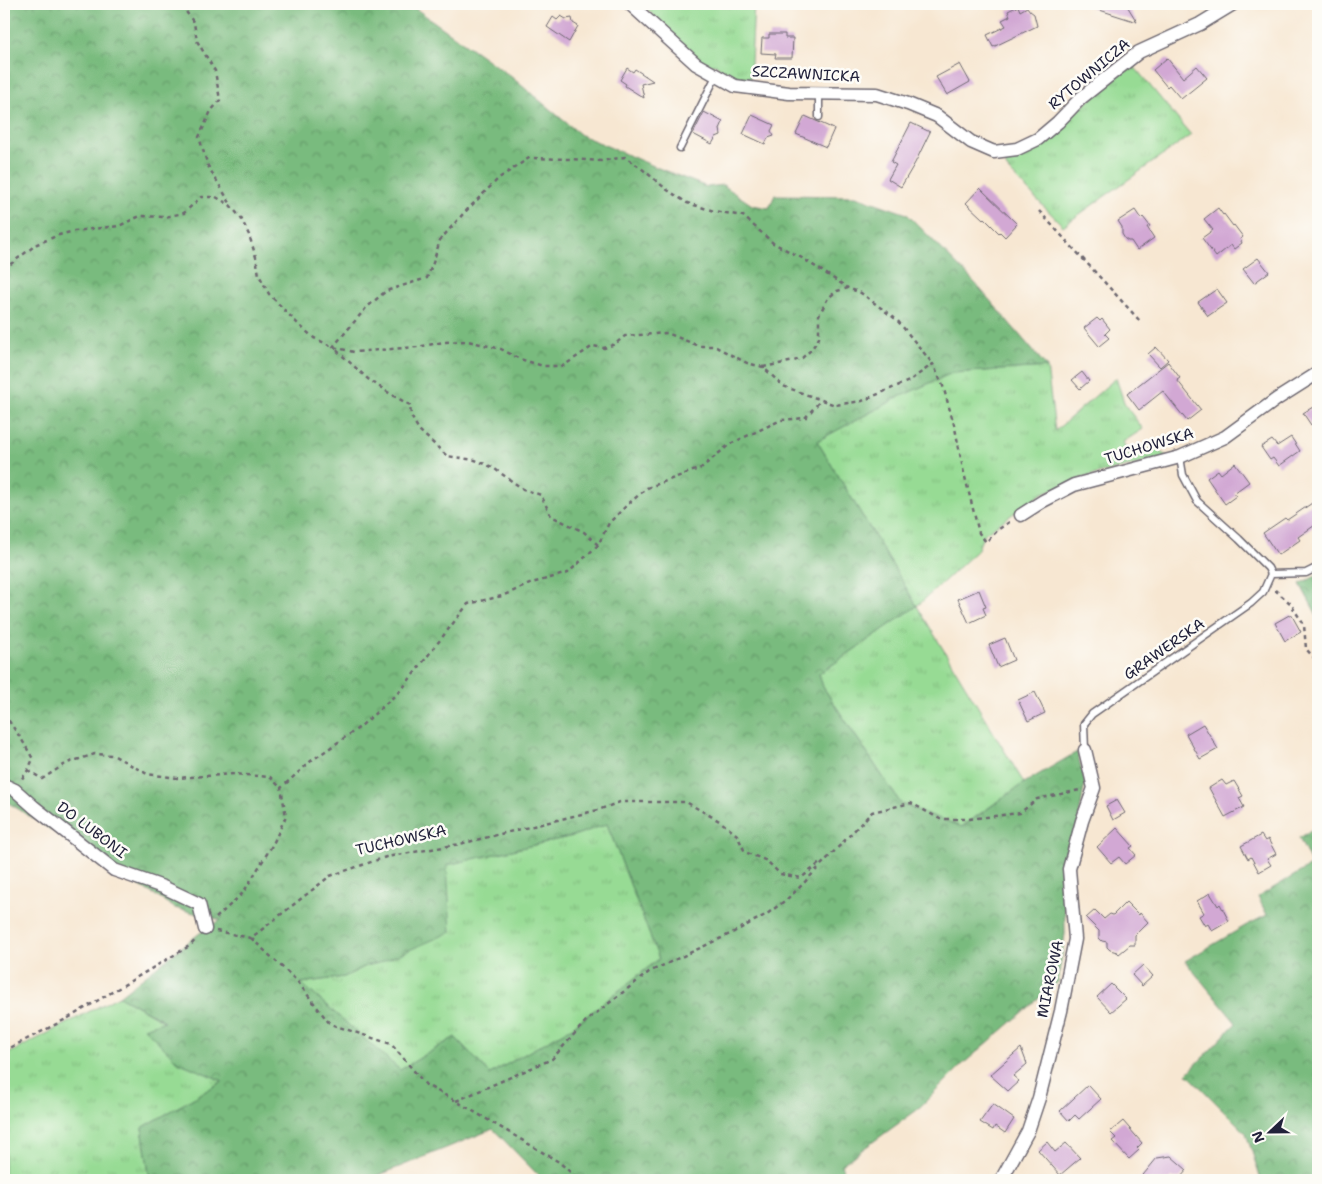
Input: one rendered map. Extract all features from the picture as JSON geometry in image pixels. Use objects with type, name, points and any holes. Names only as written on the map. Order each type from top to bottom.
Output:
[{"type":"street","name":"SZCZAWNICKA","points":[[630,4],[696,64],[735,86],[789,93],[877,94],[937,116],[971,142],[994,152]]},
{"type":"street","name":"RYTOWNICZA","points":[[994,152],[1017,150],[1038,139],[1081,98],[1139,52],[1200,24],[1233,4]]},
{"type":"street","name":"TUCHOWSKA","points":[[1021,515],[1074,485],[1180,457],[1226,437],[1277,399],[1318,374]]},
{"type":"street","points":[[1085,750],[1094,788]]},
{"type":"street","name":"DO LUBONI","points":[[9,787],[114,870],[163,887],[199,904],[205,928]]},
{"type":"street","name":"MIAROWA","points":[[1001,1180],[1028,1131],[1039,1098],[1061,1011],[1075,939],[1069,869],[1082,821],[1094,788]]},
{"type":"lane","points":[[680,148],[716,76]]},
{"type":"lane","points":[[819,93],[819,117]]},
{"type":"lane","points":[[1180,457],[1183,475],[1197,501],[1239,539],[1268,568],[1271,574],[1306,573],[1318,567]]},
{"type":"lane","name":"GRAWERSKA","points":[[1085,750],[1084,724],[1092,714],[1251,603],[1263,592],[1271,574]]},
{"type":"path","points":[[184,4],[187,13],[194,23],[197,41],[215,71],[220,100],[211,111],[199,137],[208,166],[230,205],[241,218],[256,257],[259,275],[269,294],[314,338],[333,347],[354,352],[468,341],[501,349],[520,360],[543,366],[563,366],[593,346],[604,348],[615,344],[625,336],[667,333],[699,346],[714,346],[747,363],[763,367],[794,362],[811,350],[819,338],[819,315],[828,298],[837,291],[848,288]]},
{"type":"path","points":[[333,347],[366,308],[386,291],[427,278],[434,263],[440,240],[499,178],[529,158],[601,162],[625,157],[642,168],[687,204],[714,212],[743,216],[774,243],[802,258],[848,288],[861,293],[897,320],[934,364],[955,428],[979,533],[986,542],[999,529],[1021,515]]},
{"type":"path","points":[[4,269],[37,244],[67,233],[119,226],[140,216],[164,217],[184,213],[201,197],[216,197],[230,205]]},
{"type":"path","points":[[1039,211],[1140,322]]},
{"type":"path","points":[[333,347],[368,379],[410,405],[411,416],[419,430],[447,456],[475,460],[492,466],[523,489],[541,495],[551,516],[584,532],[598,545]]},
{"type":"path","points":[[763,367],[782,386],[835,405],[862,401],[909,381],[934,364]]},
{"type":"path","points":[[281,788],[311,761],[360,727],[402,689],[468,604],[502,596],[532,583],[568,572],[598,545],[609,523],[626,505],[647,488],[701,468],[730,444],[781,420],[805,418],[820,401]]},
{"type":"path","points":[[1269,586],[1290,603],[1304,625],[1306,649],[1318,662]]},
{"type":"path","points":[[4,714],[33,759],[28,770],[9,787]]},
{"type":"path","points":[[4,1051],[70,1017],[191,945],[205,928],[243,893],[274,844],[286,816],[281,788],[270,777],[234,774],[177,778],[147,774],[112,755],[95,754],[68,763],[42,778],[28,770]]},
{"type":"path","points":[[456,1100],[552,1059],[586,1020],[649,972],[732,933],[767,914],[786,900],[872,812],[911,803],[940,819],[969,819],[1020,813],[1037,799],[1094,788]]},
{"type":"path","name":"TUCHOWSKA","points":[[251,938],[330,876],[386,858],[460,844],[598,810],[620,802],[686,802],[721,822],[737,834],[745,852],[767,861],[780,874],[801,878],[829,856]]},
{"type":"path","points":[[205,928],[251,938],[297,982],[330,1024],[391,1044],[426,1085],[456,1100],[559,1162],[578,1180]]},
{"type":"green space","points":[[4,4],[409,4],[509,75],[581,135],[663,170],[707,187],[723,185],[752,205],[769,208],[775,195],[856,196],[907,214],[975,283],[1047,367],[952,373],[901,396],[817,441],[917,606],[819,674],[823,687],[901,804],[962,827],[1024,783],[1077,752],[1085,782],[1078,823],[1064,863],[1065,934],[1058,982],[963,1064],[917,1110],[841,1165],[848,1180],[543,1180],[493,1129],[367,1180],[150,1180],[142,1128],[223,1081],[178,1062],[144,1028],[165,1021],[119,996],[205,929],[221,920],[175,908],[4,800]],"holes":[[[607,824],[659,959],[574,1026],[490,1074],[455,1037],[400,1070],[301,983],[344,977],[368,965],[379,963],[451,932],[447,865],[573,836]]]},
{"type":"green space","points":[[642,4],[754,4],[750,83],[727,77],[716,64],[704,66]]},
{"type":"green space","points":[[1132,64],[1191,135],[1063,226],[1007,169],[1004,158],[1028,153],[1058,132],[1076,112]]},
{"type":"green space","points":[[1047,367],[1055,431],[1116,378],[1125,405],[1143,429],[1123,442],[1129,456],[1156,447],[1167,457],[1085,477],[1043,493],[984,534],[977,551],[917,606],[817,441],[901,396],[952,373]]},
{"type":"green space","points":[[1318,575],[1318,617],[1300,584]]},
{"type":"green space","points":[[917,606],[1024,783],[961,827],[901,804],[823,687],[819,674]]},
{"type":"green space","points":[[607,824],[659,959],[574,1026],[490,1074],[455,1037],[400,1070],[300,983],[344,977],[368,965],[379,963],[446,865],[573,836]]},
{"type":"green space","points":[[1318,827],[1318,1180],[1261,1180],[1246,1133],[1187,1074],[1236,1023],[1185,961],[1267,915],[1258,897],[1312,865],[1299,838]]},
{"type":"green space","points":[[119,996],[165,1022],[144,1028],[178,1062],[223,1081],[142,1128],[150,1180],[4,1180],[4,1056]]},
{"type":"building","points":[[1087,4],[1126,4],[1137,22],[1087,6]]},
{"type":"building","points":[[1018,6],[1020,11],[1027,7],[1034,14],[1037,26],[993,47],[987,35],[1006,26],[1002,20],[1010,16],[1008,11]]},
{"type":"building","points":[[561,16],[566,19],[572,18],[573,23],[578,26],[569,42],[547,27],[553,17],[557,20]]},
{"type":"building","points":[[769,34],[785,34],[785,38],[793,38],[792,58],[775,58],[776,54],[761,53],[762,38],[769,38]]},
{"type":"building","points":[[1167,58],[1183,78],[1197,66],[1207,78],[1181,99],[1169,85],[1167,87],[1153,70]]},
{"type":"building","points":[[960,64],[970,82],[947,95],[936,77]]},
{"type":"building","points":[[627,68],[633,72],[635,69],[653,81],[641,84],[644,98],[625,86],[626,84],[620,80]]},
{"type":"building","points":[[704,112],[723,122],[720,129],[721,135],[716,137],[712,144],[693,134]]},
{"type":"building","points":[[752,115],[774,125],[771,131],[774,136],[768,138],[765,144],[743,134]]},
{"type":"building","points":[[805,116],[834,129],[826,147],[796,134]]},
{"type":"building","points":[[911,123],[930,132],[901,187],[888,179],[896,165],[891,162]]},
{"type":"building","points":[[980,188],[1017,224],[1005,237],[966,203]]},
{"type":"building","points":[[1218,208],[1243,237],[1240,239],[1242,243],[1234,249],[1231,245],[1216,257],[1202,238],[1213,230],[1204,219]]},
{"type":"building","points":[[1135,210],[1141,219],[1143,217],[1150,226],[1147,227],[1154,238],[1137,250],[1131,241],[1125,239],[1122,234],[1122,227],[1118,221]]},
{"type":"building","points":[[1258,258],[1269,272],[1254,283],[1243,269]]},
{"type":"building","points":[[1217,289],[1227,303],[1208,316],[1198,302]]},
{"type":"building","points":[[1097,318],[1100,321],[1102,319],[1110,329],[1105,334],[1109,338],[1099,346],[1084,328]]},
{"type":"building","points":[[1156,347],[1168,360],[1160,367],[1148,354]]},
{"type":"building","points":[[1168,362],[1180,378],[1177,380],[1201,410],[1187,421],[1163,391],[1139,410],[1127,394]]},
{"type":"building","points":[[1082,372],[1089,381],[1080,389],[1072,380]]},
{"type":"building","points":[[1313,407],[1318,415],[1318,420],[1311,425],[1303,413]]},
{"type":"building","points":[[1291,437],[1300,451],[1279,466],[1273,458],[1270,460],[1261,447],[1272,440],[1277,446]]},
{"type":"building","points":[[1235,463],[1249,482],[1234,493],[1236,496],[1225,504],[1207,478],[1218,470],[1221,474]]},
{"type":"building","points":[[1318,499],[1318,523],[1298,537],[1300,540],[1278,555],[1263,533],[1285,518],[1287,520]]},
{"type":"building","points":[[979,590],[986,607],[983,608],[986,615],[969,623],[958,599]]},
{"type":"building","points":[[1291,614],[1301,632],[1285,641],[1275,623]]},
{"type":"building","points":[[1005,638],[1014,660],[998,667],[989,645]]},
{"type":"building","points":[[1035,692],[1045,713],[1028,721],[1018,700]]},
{"type":"building","points":[[1203,724],[1218,749],[1200,759],[1186,734]]},
{"type":"building","points":[[1222,780],[1226,785],[1234,781],[1243,796],[1239,798],[1244,807],[1225,817],[1209,788]]},
{"type":"building","points":[[1117,800],[1125,813],[1113,820],[1106,806]]},
{"type":"building","points":[[1117,828],[1133,846],[1130,848],[1136,855],[1125,864],[1119,857],[1111,863],[1097,847]]},
{"type":"building","points":[[1261,835],[1265,841],[1268,839],[1276,854],[1267,859],[1271,865],[1259,872],[1251,857],[1248,859],[1241,846]]},
{"type":"building","points":[[1210,893],[1218,906],[1220,904],[1229,921],[1212,931],[1208,924],[1205,926],[1199,916],[1204,913],[1197,901]]},
{"type":"building","points":[[1126,902],[1148,922],[1135,935],[1135,945],[1130,945],[1119,954],[1107,947],[1107,942],[1099,938],[1099,931],[1086,918],[1095,910],[1104,919],[1110,914],[1113,915]]},
{"type":"building","points":[[1143,965],[1153,976],[1142,986],[1132,975]]},
{"type":"building","points":[[1111,984],[1126,999],[1111,1012],[1097,997]]},
{"type":"building","points":[[1021,1048],[1027,1064],[1013,1076],[1019,1081],[1008,1091],[990,1075]]},
{"type":"building","points":[[1088,1085],[1101,1099],[1079,1119],[1075,1115],[1069,1121],[1060,1111]]},
{"type":"building","points":[[993,1104],[1014,1119],[1005,1133],[995,1126],[993,1130],[980,1122]]},
{"type":"building","points":[[1123,1121],[1142,1143],[1137,1148],[1139,1150],[1129,1159],[1112,1141],[1116,1138],[1110,1132]]},
{"type":"building","points":[[1047,1142],[1055,1152],[1066,1143],[1080,1158],[1060,1175],[1038,1150]]},
{"type":"building","points":[[1171,1156],[1187,1170],[1180,1178],[1139,1180],[1157,1158]]}]
